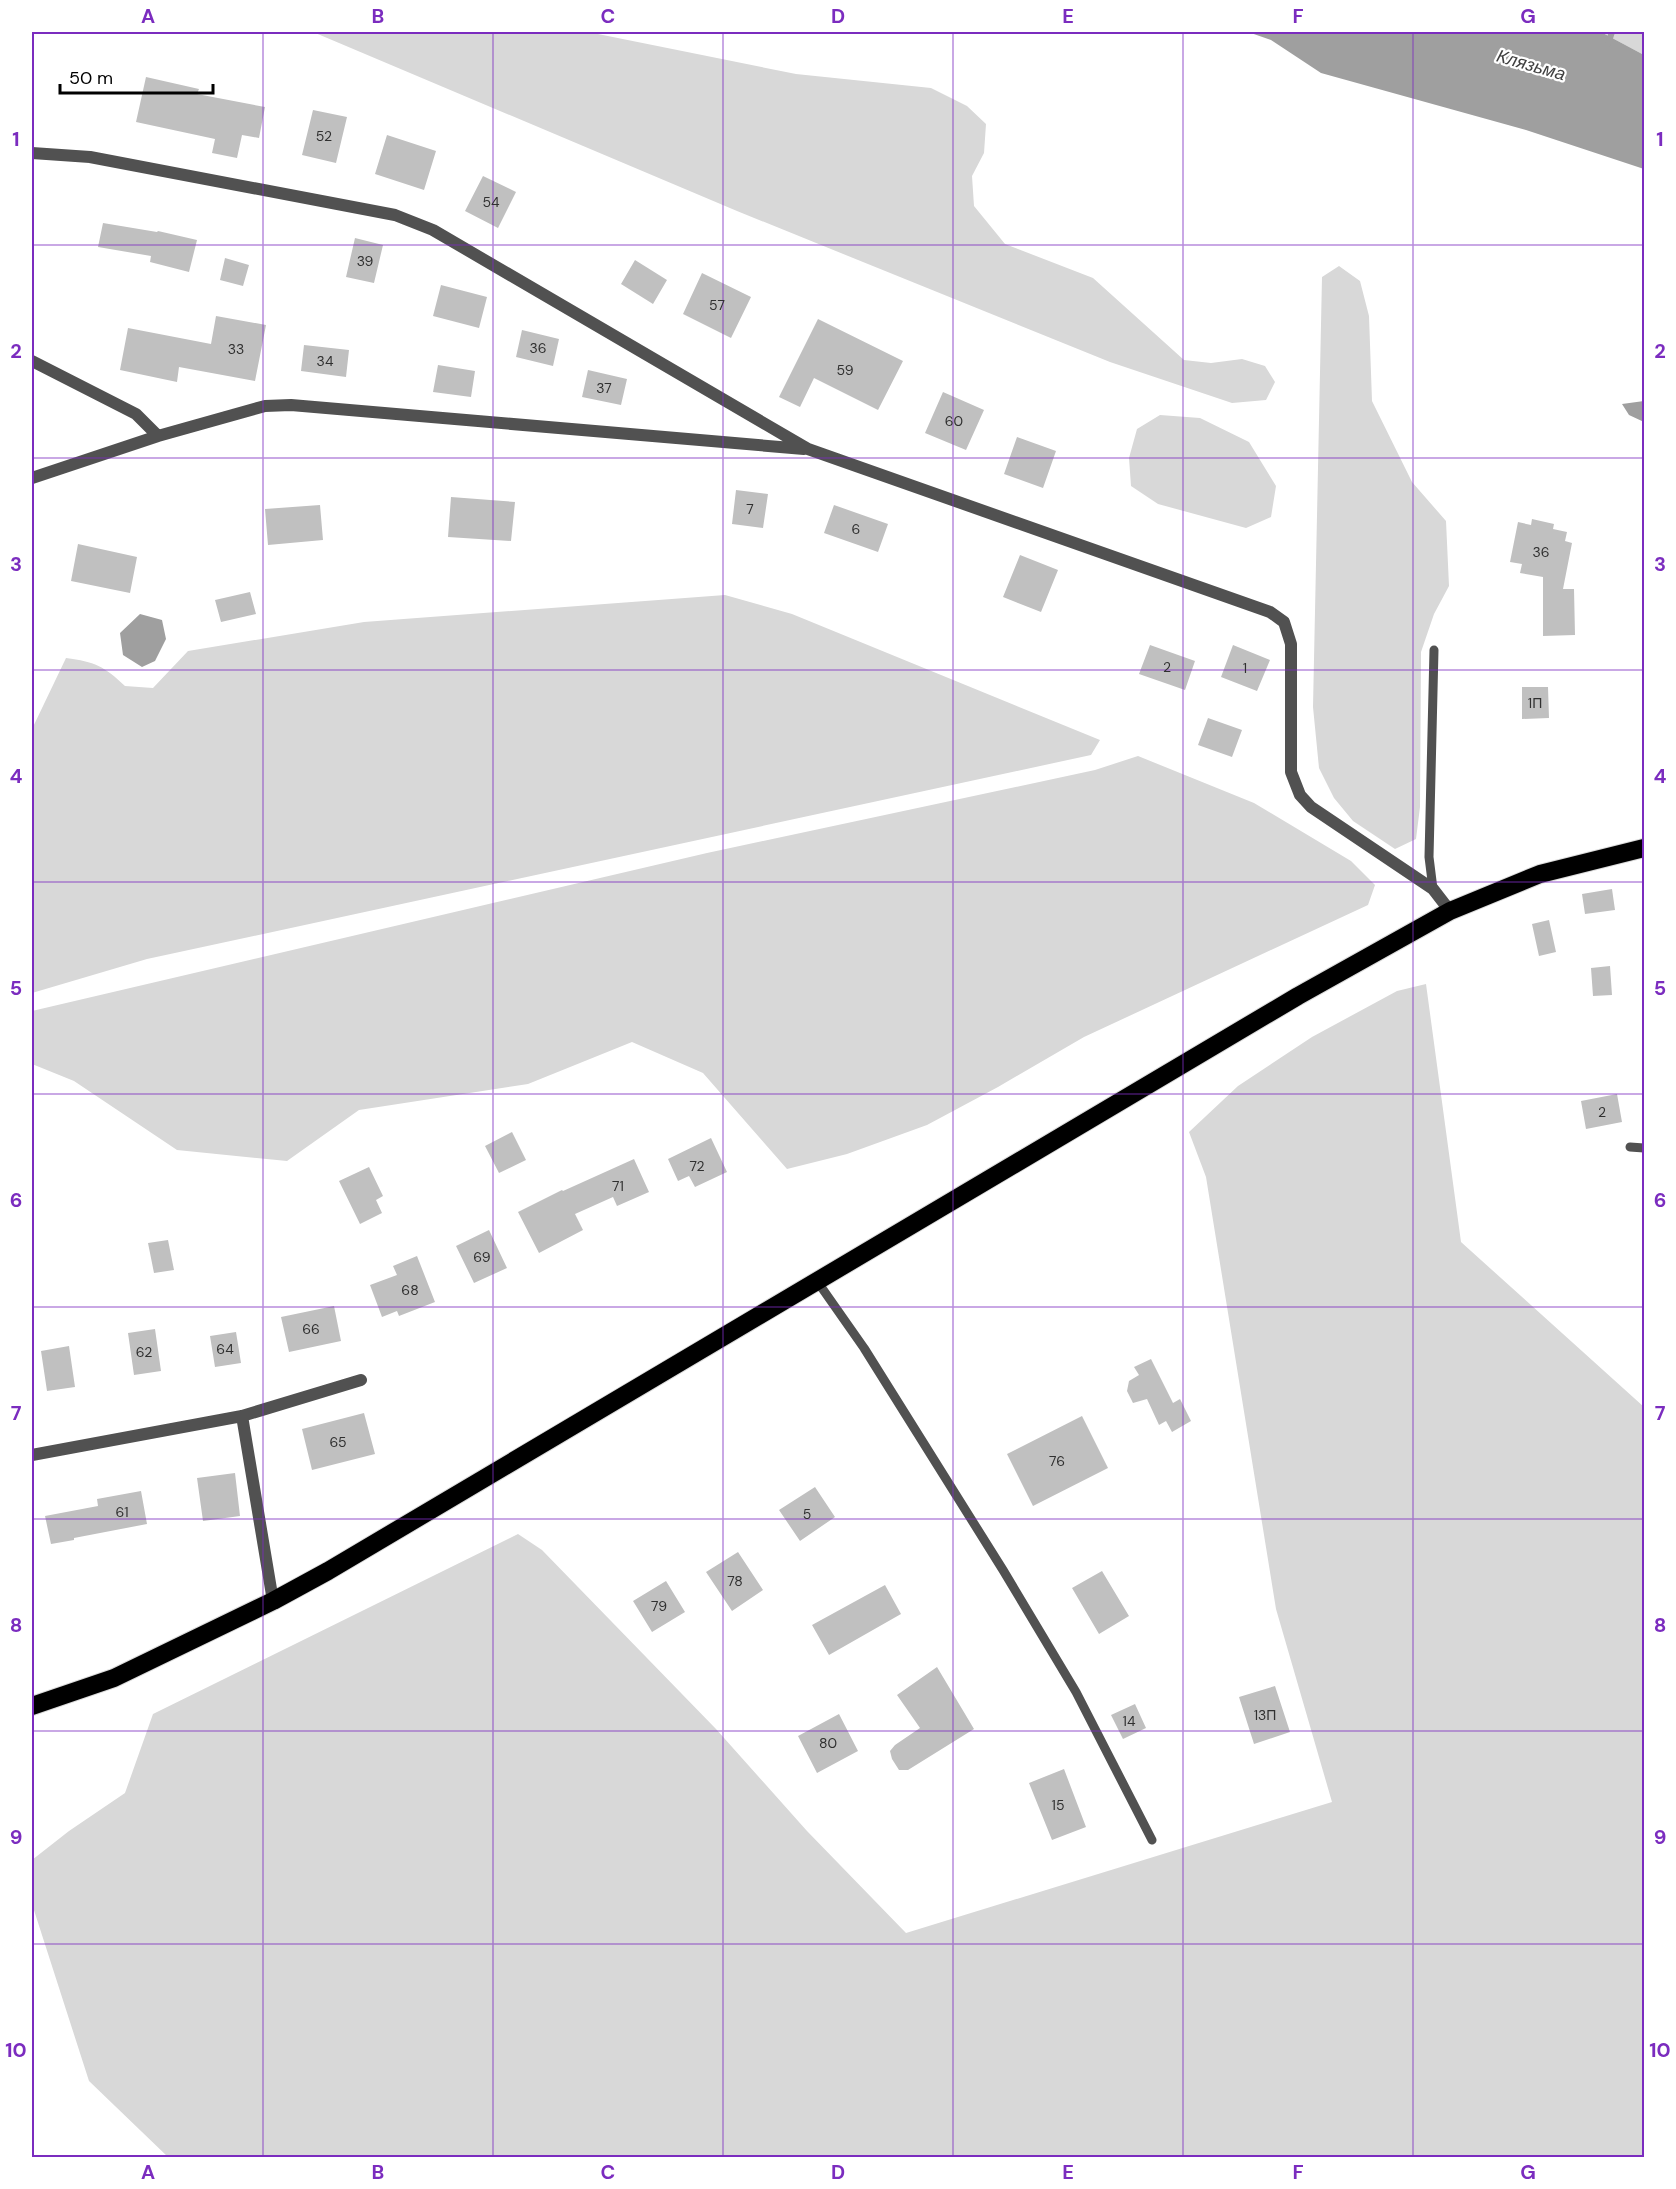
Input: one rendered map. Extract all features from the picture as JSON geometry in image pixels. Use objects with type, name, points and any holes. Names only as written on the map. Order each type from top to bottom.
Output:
[{"type":"highway","points":[[32,1706],[114,1678],[273,1601],[328,1571],[1298,996],[1449,911],[1540,874],[1644,848]]},
{"type":"street","points":[[32,153],[90,157],[395,215],[433,230],[808,449],[1270,612],[1284,622],[1292,644],[1291,772],[1299,795],[1311,807],[1433,889],[1449,911]]},
{"type":"street","points":[[32,361],[136,414],[158,436]]},
{"type":"street","points":[[32,478],[158,436],[265,406],[291,405],[808,449]]},
{"type":"street","points":[[32,1455],[242,1416],[361,1380]]},
{"type":"street","points":[[242,1416],[273,1601]]},
{"type":"lane","points":[[1433,889],[1429,858],[1434,650]]},
{"type":"lane","points":[[1630,1147],[1644,1148]]},
{"type":"lane","points":[[817,1281],[864,1348],[1015,1590],[1076,1692],[1152,1840]]},
{"type":"shaded area","points":[[313,32],[588,32],[796,74],[931,88],[967,106],[986,124],[984,153],[972,176],[974,206],[1005,244],[1093,278],[1184,360],[1211,363],[1242,359],[1265,366],[1275,382],[1266,400],[1232,403],[1110,362],[737,211]]},
{"type":"shaded area","points":[[1601,32],[1644,32],[1644,55]]},
{"type":"shaded area","points":[[1339,266],[1360,281],[1369,316],[1372,401],[1412,482],[1446,521],[1449,586],[1434,614],[1421,652],[1420,807],[1416,839],[1395,849],[1353,821],[1334,798],[1319,768],[1313,707],[1322,277]]},
{"type":"shaded area","points":[[1160,415],[1200,418],[1249,442],[1276,486],[1271,517],[1246,528],[1158,504],[1131,486],[1129,458],[1137,429]]},
{"type":"shaded area","points":[[725,595],[792,614],[1100,740],[1091,755],[147,959],[32,993],[32,729],[66,658],[98,666],[125,686],[153,688],[188,651],[364,622]]},
{"type":"shaded area","points":[[1138,756],[1254,803],[1351,861],[1375,885],[1368,905],[1084,1037],[927,1125],[847,1154],[787,1169],[703,1073],[632,1042],[528,1084],[359,1110],[287,1161],[177,1150],[74,1081],[32,1064],[32,1011],[707,853],[1095,770]]},
{"type":"shaded area","points":[[1426,984],[1461,1242],[1644,1407],[1644,2157],[168,2157],[89,2081],[32,1904],[32,1860],[69,1831],[125,1793],[153,1714],[518,1534],[542,1550],[716,1729],[807,1831],[906,1933],[1332,1802],[1276,1609],[1206,1177],[1189,1132],[1238,1086],[1312,1037],[1397,991]]},
{"type":"water","name":"Клязьма","points":[[1248,32],[1601,32],[1644,55],[1644,169],[1526,130],[1321,73],[1271,40]]},
{"type":"water","points":[[1644,401],[1644,422],[1629,415],[1622,404]]},
{"type":"water","points":[[140,614],[162,620],[166,639],[155,661],[142,667],[123,655],[120,633]]},
{"type":"building","points":[[146,77],[199,89],[197,94],[265,107],[259,138],[242,135],[237,158],[212,153],[215,139],[136,122]]},
{"type":"building","points":[[313,110],[347,117],[336,163],[302,155]]},
{"type":"building","points":[[387,135],[436,151],[424,190],[375,174]]},
{"type":"building","points":[[483,176],[516,192],[498,228],[465,211]]},
{"type":"building","points":[[103,223],[158,231],[197,240],[189,272],[150,262],[151,256],[98,247]]},
{"type":"building","points":[[355,238],[383,245],[374,283],[346,277]]},
{"type":"building","points":[[225,258],[249,265],[243,286],[220,280]]},
{"type":"building","points":[[635,260],[667,280],[653,304],[621,284]]},
{"type":"building","points":[[702,273],[751,297],[731,338],[683,314]]},
{"type":"building","points":[[441,285],[487,297],[479,328],[433,316]]},
{"type":"building","points":[[216,316],[266,325],[255,381],[179,367],[177,382],[120,370],[128,328],[211,344]]},
{"type":"building","points":[[818,319],[903,361],[878,410],[814,378],[800,407],[779,397]]},
{"type":"building","points":[[522,330],[559,339],[553,366],[516,357]]},
{"type":"building","points":[[304,345],[349,350],[346,377],[301,371]]},
{"type":"building","points":[[438,365],[475,371],[471,397],[433,392]]},
{"type":"building","points":[[588,370],[627,379],[621,405],[582,397]]},
{"type":"building","points":[[943,392],[984,410],[966,450],[925,433]]},
{"type":"building","points":[[1017,437],[1056,451],[1043,488],[1004,474]]},
{"type":"building","points":[[736,490],[768,494],[763,528],[732,524]]},
{"type":"building","points":[[451,497],[515,502],[511,541],[448,537]]},
{"type":"building","points":[[320,505],[323,540],[268,545],[265,509]]},
{"type":"building","points":[[834,505],[888,524],[878,552],[824,533]]},
{"type":"building","points":[[1532,519],[1554,524],[1553,529],[1567,532],[1565,541],[1572,543],[1563,589],[1574,589],[1575,635],[1543,636],[1543,577],[1520,573],[1522,564],[1510,562],[1518,522],[1531,525]]},
{"type":"building","points":[[78,544],[137,557],[130,593],[71,581]]},
{"type":"building","points":[[1020,555],[1058,570],[1041,612],[1003,597]]},
{"type":"building","points":[[250,592],[256,614],[221,622],[215,600]]},
{"type":"building","points":[[1150,645],[1195,661],[1185,690],[1139,674]]},
{"type":"building","points":[[1233,645],[1270,660],[1257,691],[1221,677]]},
{"type":"building","points":[[1522,687],[1548,687],[1549,718],[1522,719]]},
{"type":"building","points":[[1208,718],[1242,730],[1232,757],[1198,745]]},
{"type":"building","points":[[1612,889],[1615,910],[1585,914],[1582,894]]},
{"type":"building","points":[[1549,920],[1556,952],[1539,956],[1532,924]]},
{"type":"building","points":[[1610,966],[1612,995],[1593,996],[1591,968]]},
{"type":"building","points":[[1617,1094],[1622,1122],[1586,1129],[1581,1101]]},
{"type":"building","points":[[512,1132],[526,1160],[499,1173],[485,1146]]},
{"type":"building","points":[[711,1138],[727,1172],[695,1187],[689,1176],[678,1181],[668,1159]]},
{"type":"building","points":[[634,1159],[649,1192],[617,1206],[613,1197],[575,1214],[583,1230],[539,1253],[518,1212]]},
{"type":"building","points":[[369,1167],[383,1196],[376,1200],[382,1213],[360,1224],[339,1181]]},
{"type":"building","points":[[489,1230],[507,1268],[474,1283],[456,1246]]},
{"type":"building","points":[[168,1240],[174,1270],[154,1273],[148,1243]]},
{"type":"building","points":[[417,1256],[435,1302],[399,1316],[397,1311],[382,1317],[370,1285],[397,1275],[393,1266]]},
{"type":"building","points":[[334,1306],[341,1341],[289,1352],[281,1317]]},
{"type":"building","points":[[155,1329],[161,1371],[134,1375],[128,1333]]},
{"type":"building","points":[[236,1332],[241,1363],[215,1367],[210,1336]]},
{"type":"building","points":[[69,1346],[75,1387],[47,1391],[41,1351]]},
{"type":"building","points":[[1151,1359],[1173,1403],[1180,1399],[1191,1421],[1172,1432],[1166,1421],[1159,1425],[1147,1399],[1133,1403],[1127,1391],[1129,1381],[1139,1375],[1134,1367]]},
{"type":"building","points":[[364,1413],[375,1454],[312,1470],[302,1429]]},
{"type":"building","points":[[1082,1416],[1108,1468],[1033,1506],[1007,1454]]},
{"type":"building","points":[[235,1473],[240,1516],[203,1521],[197,1478]]},
{"type":"building","points":[[815,1487],[835,1517],[800,1541],[779,1510]]},
{"type":"building","points":[[141,1491],[147,1524],[51,1544],[45,1516],[98,1506],[97,1499]]},
{"type":"building","points":[[738,1552],[763,1590],[732,1611],[706,1572]]},
{"type":"building","points":[[1102,1571],[1129,1616],[1099,1634],[1072,1588]]},
{"type":"building","points":[[666,1581],[685,1612],[652,1632],[633,1601]]},
{"type":"building","points":[[885,1585],[901,1614],[829,1655],[812,1625]]},
{"type":"building","points":[[937,1667],[974,1729],[908,1770],[899,1770],[890,1751],[920,1728],[897,1695]]},
{"type":"building","points":[[1275,1686],[1290,1732],[1254,1744],[1239,1697]]},
{"type":"building","points":[[1135,1704],[1146,1728],[1123,1739],[1111,1715]]},
{"type":"building","points":[[839,1714],[858,1751],[817,1773],[798,1736]]},
{"type":"building","points":[[1064,1769],[1086,1827],[1052,1840],[1029,1783]]},
{"type":"waterway","points":[[1608,44],[1612,32]]}]
